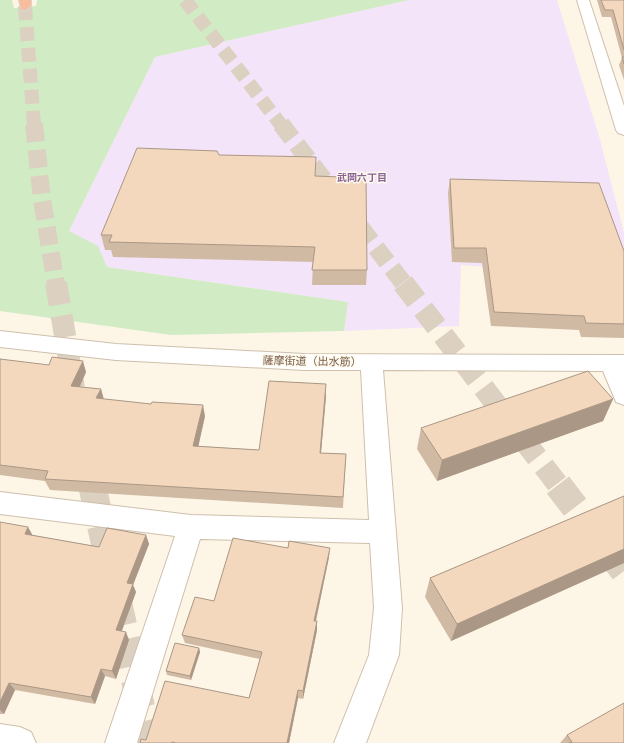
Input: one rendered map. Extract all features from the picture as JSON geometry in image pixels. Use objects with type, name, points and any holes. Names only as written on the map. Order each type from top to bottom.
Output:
[{"type":"street","points":[[583,0],[624,130]]},
{"type":"street","name":"薩摩街道（出水筋）","points":[[0,339],[116,352],[304,362],[618,363]]},
{"type":"street","points":[[350,743],[376,682],[384,655],[388,608],[384,532],[371,362]]},
{"type":"street","points":[[618,363],[624,396]]},
{"type":"street","points":[[0,503],[191,527],[384,532]]},
{"type":"street","points":[[121,743],[191,527]]},
{"type":"street","points":[[0,740],[20,743]]},
{"type":"shaded area","points":[[409,0],[557,0],[599,136],[624,233],[624,277],[461,265],[459,326],[344,331],[348,302],[107,267],[98,247],[69,231],[155,57]]},
{"type":"green space","points":[[0,0],[12,0],[14,8],[36,6],[37,0],[409,0],[155,57],[69,231],[98,246],[107,267],[348,302],[344,331],[171,335],[0,311]]},
{"type":"building","points":[[601,0],[624,0],[624,50],[613,10],[605,10]]},
{"type":"building","points":[[137,148],[217,151],[219,155],[316,157],[315,176],[366,178],[367,270],[312,270],[315,247],[109,242],[112,235],[101,235]]},
{"type":"building","points":[[450,179],[599,183],[624,251],[624,324],[586,323],[584,316],[494,312],[486,248],[454,248]]},
{"type":"building","points":[[52,357],[83,361],[71,386],[101,389],[96,398],[151,404],[152,402],[203,405],[193,446],[259,450],[269,381],[326,384],[320,453],[346,454],[343,497],[45,479],[48,471],[0,465],[0,359],[49,365]]},
{"type":"building","points":[[588,371],[613,399],[442,460],[421,428]]},
{"type":"building","points":[[624,496],[624,549],[457,624],[430,578]]},
{"type":"building","points":[[0,522],[28,527],[25,534],[99,547],[107,528],[146,535],[127,583],[133,584],[116,630],[126,632],[112,671],[101,669],[91,697],[9,683],[0,702]]},
{"type":"building","points":[[233,538],[288,548],[289,541],[330,548],[314,621],[317,621],[303,691],[298,690],[287,743],[140,743],[141,739],[146,740],[165,681],[249,698],[262,652],[182,635],[195,597],[214,601]]},
{"type":"building","points":[[175,643],[199,648],[190,676],[166,671]]},
{"type":"building","points":[[624,703],[624,743],[569,743],[572,742],[567,735]]},
{"type":"tunnel","points":[[185,0],[281,125]]},
{"type":"tunnel","points":[[25,6],[34,125]]},
{"type":"tunnel","points":[[34,124],[42,200],[56,284]]},
{"type":"tunnel","points":[[281,124],[404,284]]},
{"type":"tunnel","points":[[56,283],[74,388]]},
{"type":"tunnel","points":[[403,283],[559,486]]},
{"type":"tunnel","points":[[87,463],[92,486]]},
{"type":"tunnel","points":[[92,485],[110,566]]},
{"type":"tunnel","points":[[558,485],[624,571]]},
{"type":"tunnel","points":[[117,598],[149,743]]},
{"type":"district","name":"武岡六丁目","points":[[362,177]]}]
